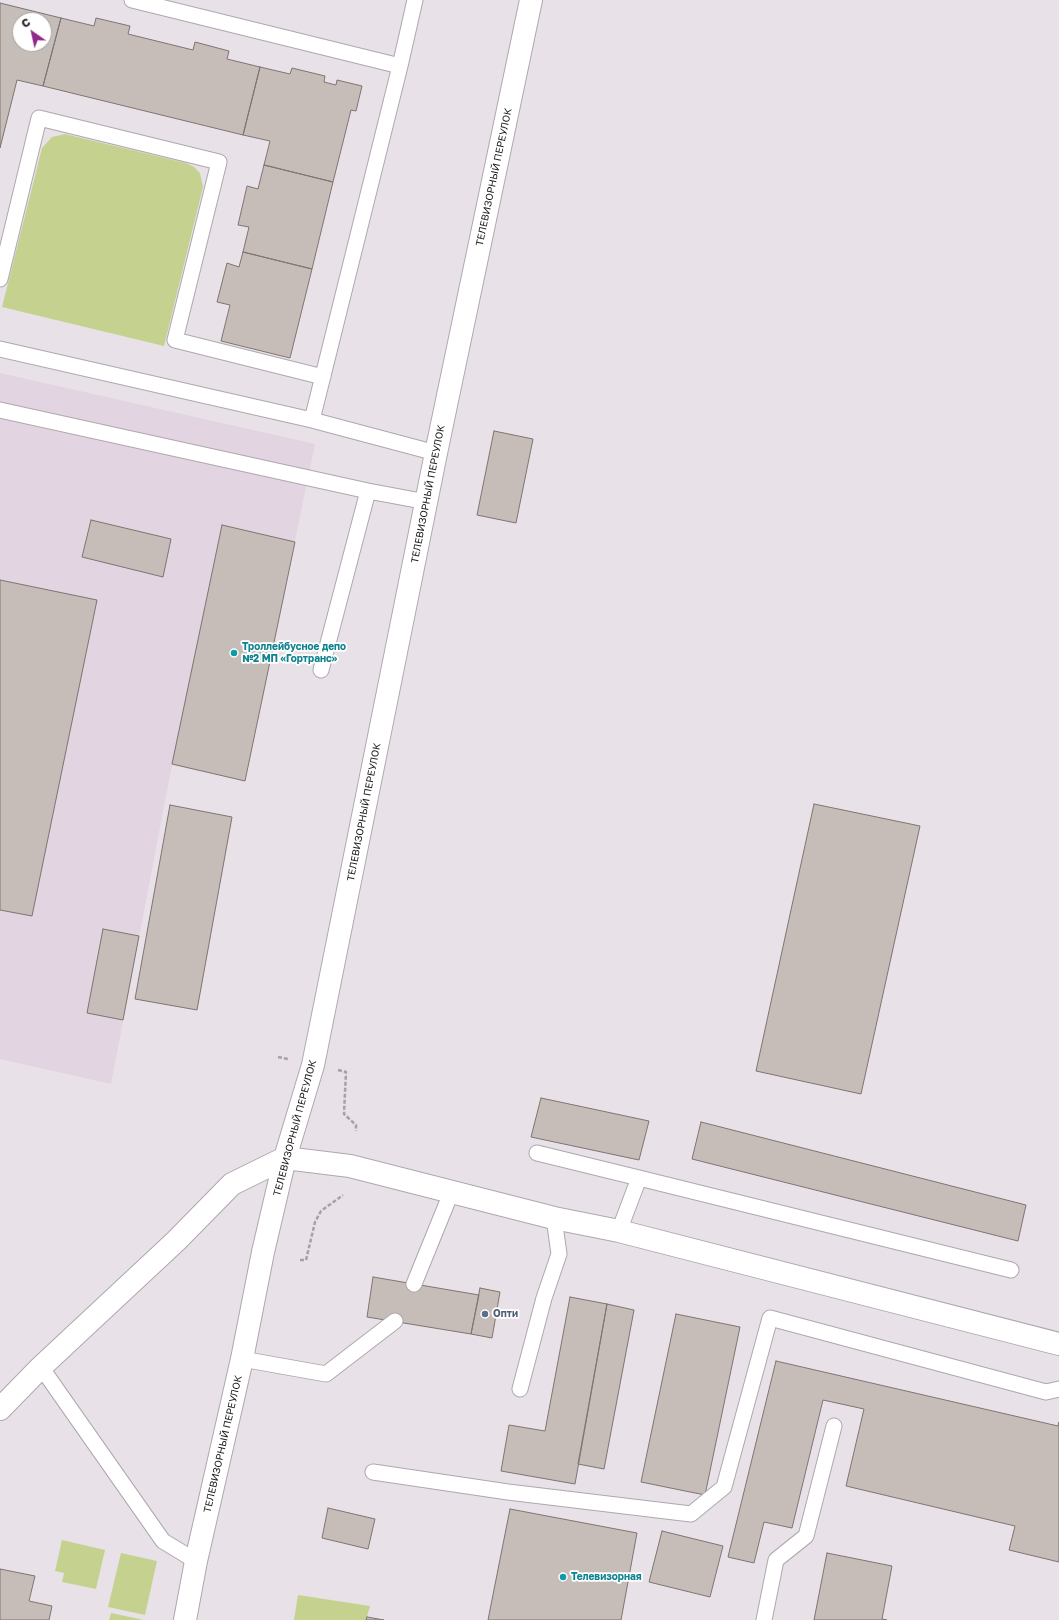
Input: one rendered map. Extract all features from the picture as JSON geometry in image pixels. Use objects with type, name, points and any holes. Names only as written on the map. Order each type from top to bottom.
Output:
[{"type":"street","name":"ТЕЛЕВИЗОРНЫЙ ПЕРЕУЛОК","points":[[185,1620],[196,1561],[242,1359],[263,1252],[285,1158],[313,1065],[436,453],[531,0]]},
{"type":"street","points":[[0,1410],[41,1367],[176,1240],[232,1184],[285,1158],[350,1166],[451,1193],[554,1218],[619,1231],[1059,1344]]},
{"type":"lane","points":[[132,0],[400,66]]},
{"type":"lane","points":[[312,420],[400,66],[412,1]]},
{"type":"lane","points":[[0,279],[39,118],[219,162],[175,340],[323,376]]},
{"type":"lane","points":[[0,349],[312,420],[436,453]]},
{"type":"lane","points":[[0,410],[368,491],[427,502]]},
{"type":"lane","points":[[320,670],[368,491]]},
{"type":"lane","points":[[537,1153],[1011,1270]]},
{"type":"lane","points":[[619,1231],[639,1178]]},
{"type":"lane","points":[[414,1284],[451,1193]]},
{"type":"lane","points":[[520,1389],[544,1298],[559,1254],[554,1218]]},
{"type":"lane","points":[[373,1472],[508,1492],[691,1514],[724,1487],[770,1318],[1046,1392],[1059,1389]]},
{"type":"lane","points":[[242,1359],[326,1374],[395,1321]]},
{"type":"lane","points":[[41,1367],[163,1541],[196,1561]]},
{"type":"lane","points":[[764,1620],[776,1560],[806,1536],[834,1426]]},
{"type":"path","points":[[278,1057],[291,1060]]},
{"type":"path","points":[[338,1070],[346,1072],[344,1114],[356,1125],[356,1131]]},
{"type":"path","points":[[300,1260],[306,1260],[315,1222],[321,1211],[343,1195]]},
{"type":"shaded area","name":"Троллейбусное депо №2 МП «Гортранс»","points":[[0,373],[315,444],[245,781],[172,765],[111,1084],[0,1059]]},
{"type":"green space","points":[[65,134],[186,163],[194,167],[200,173],[203,187],[164,346],[2,307],[42,148],[52,137]]},
{"type":"green space","points":[[62,1540],[105,1550],[96,1589],[62,1582],[64,1573],[55,1571]]},
{"type":"green space","points":[[121,1553],[157,1561],[145,1615],[108,1607]]},
{"type":"green space","points":[[298,1595],[370,1606],[366,1620],[294,1620]]},
{"type":"green space","points":[[111,1613],[144,1620],[109,1620]]},
{"type":"building","points":[[0,3],[37,12],[12,12],[12,52],[52,52],[43,86],[17,80],[0,148]]},
{"type":"building","points":[[52,16],[61,18],[52,52]]},
{"type":"building","points":[[61,18],[94,26],[96,18],[130,26],[128,34],[193,50],[195,42],[229,51],[227,59],[260,67],[243,135],[43,86]]},
{"type":"building","points":[[260,67],[290,74],[292,68],[325,76],[324,82],[336,85],[337,80],[362,86],[356,111],[351,110],[333,182],[264,165],[270,141],[243,135]]},
{"type":"building","points":[[264,165],[333,182],[312,269],[243,252],[249,227],[238,225],[247,186],[258,189]]},
{"type":"building","points":[[243,252],[312,269],[290,358],[221,341],[230,305],[217,302],[227,263],[239,267]]},
{"type":"building","points":[[494,431],[533,439],[516,523],[477,515]]},
{"type":"building","points":[[91,520],[171,539],[163,577],[82,557]]},
{"type":"building","name":"Троллейбусное депо №2 МП «Гортранс»","points":[[222,525],[295,542],[245,781],[172,764]]},
{"type":"building","points":[[0,580],[97,600],[32,916],[0,910]]},
{"type":"building","points":[[814,804],[920,826],[861,1094],[756,1071]]},
{"type":"building","points":[[170,805],[232,817],[197,1010],[135,999]]},
{"type":"building","points":[[103,929],[139,936],[123,1020],[87,1013]]},
{"type":"building","points":[[541,1098],[649,1121],[639,1160],[531,1137]]},
{"type":"building","points":[[701,1122],[1026,1205],[1018,1241],[692,1159]]},
{"type":"building","points":[[373,1277],[479,1295],[471,1334],[367,1317]]},
{"type":"building","name":"Опти","points":[[480,1288],[500,1292],[492,1338],[471,1334]]},
{"type":"building","points":[[570,1297],[607,1304],[575,1484],[501,1471],[509,1425],[545,1431]]},
{"type":"building","points":[[607,1304],[634,1310],[604,1469],[578,1464]]},
{"type":"building","points":[[676,1314],[740,1327],[705,1495],[641,1482]]},
{"type":"building","points":[[776,1361],[1058,1426],[1059,1422],[1059,1562],[1009,1550],[1015,1526],[846,1486],[864,1409],[823,1400],[792,1528],[764,1522],[754,1563],[728,1557]]},
{"type":"building","points":[[328,1508],[375,1519],[368,1549],[322,1538]]},
{"type":"building","name":"Телевизорная","points":[[510,1509],[637,1533],[621,1620],[488,1620]]},
{"type":"building","points":[[662,1531],[723,1546],[710,1597],[649,1582]]},
{"type":"building","points":[[827,1553],[892,1566],[882,1619],[887,1620],[814,1620]]},
{"type":"building","points":[[0,1569],[35,1576],[29,1601],[52,1606],[49,1620],[0,1620]]},
{"type":"building","points":[[367,1617],[384,1620],[366,1620]]},
{"type":"place","name":"Троллейбусное депо №2 МП «Гортранс»","points":[[234,653]]},
{"type":"place","name":"Опти","points":[[485,1314]]},
{"type":"place","name":"Телевизорная","points":[[563,1577]]}]
